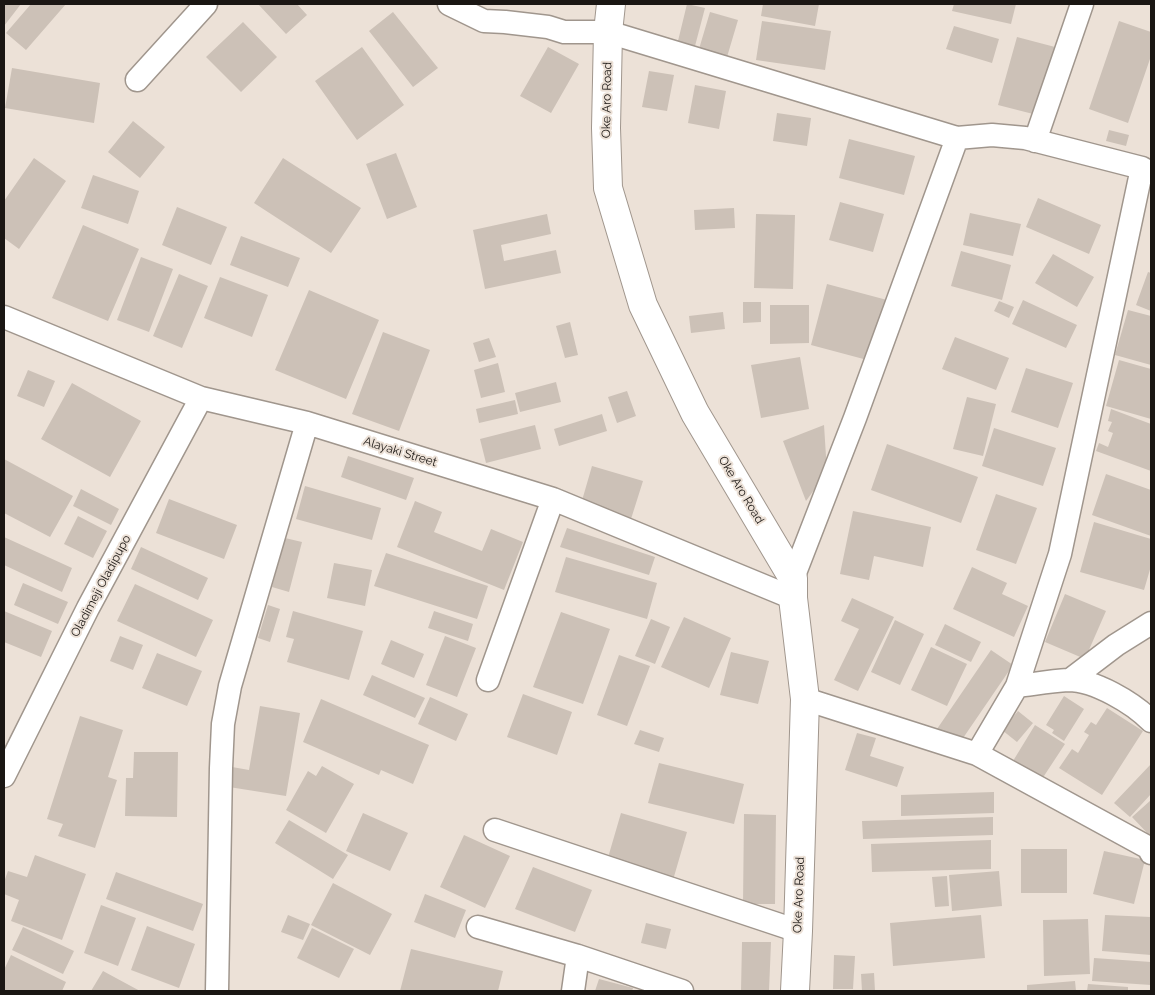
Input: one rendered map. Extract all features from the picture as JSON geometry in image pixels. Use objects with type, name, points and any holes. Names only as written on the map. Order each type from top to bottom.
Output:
[{"type":"main road","name":"Oke Aro Road","points":[[611,4],[608,32],[606,128],[608,188],[643,305],[695,413],[793,588],[806,699],[795,991]]},
{"type":"street","points":[[138,80],[206,4]]},
{"type":"street","points":[[449,4],[484,21],[548,27],[564,32],[608,32],[957,138],[992,135],[1025,138],[1146,171],[1060,554],[1018,686],[977,754]]},
{"type":"street","points":[[1035,141],[1082,4]]},
{"type":"street","points":[[793,588],[957,138]]},
{"type":"street","name":"Alayaki Street","points":[[4,316],[201,398],[307,423],[553,499],[793,588]]},
{"type":"street","name":"Oladimeji Oladipupo","points":[[4,776],[88,608],[201,398]]},
{"type":"street","points":[[217,991],[221,768],[224,724],[230,686],[307,423]]},
{"type":"street","points":[[488,680],[553,499]]},
{"type":"street","points":[[1070,680],[1116,645],[1151,623]]},
{"type":"street","points":[[1018,686],[1070,680],[1106,689],[1151,721]]},
{"type":"street","points":[[806,699],[977,754],[1149,848],[1151,853]]},
{"type":"street","points":[[495,830],[798,931]]},
{"type":"street","points":[[478,927],[578,956],[682,991]]},
{"type":"street","points":[[573,991],[578,956]]},
{"type":"building","points":[[4,4],[21,4],[4,26]]},
{"type":"building","points":[[31,4],[66,4],[26,50],[6,33]]},
{"type":"building","points":[[258,4],[297,4],[307,15],[286,34]]},
{"type":"building","points":[[687,4],[705,8],[695,46],[678,41]]},
{"type":"building","points":[[763,4],[819,4],[815,26],[761,16]]},
{"type":"building","points":[[954,4],[1016,4],[1011,24],[952,11]]},
{"type":"building","points":[[393,12],[438,68],[413,87],[369,31]]},
{"type":"building","points":[[710,12],[738,20],[727,57],[699,49]]},
{"type":"building","points":[[762,21],[831,31],[825,70],[756,60]]},
{"type":"building","points":[[1119,21],[1151,32],[1151,56],[1128,123],[1089,109]]},
{"type":"building","points":[[243,22],[277,57],[241,92],[206,57]]},
{"type":"building","points":[[954,26],[999,39],[992,63],[946,49]]},
{"type":"building","points":[[1017,37],[1055,47],[1037,115],[998,105]]},
{"type":"building","points":[[362,47],[404,105],[357,140],[315,81]]},
{"type":"building","points":[[548,47],[579,64],[551,113],[520,96]]},
{"type":"building","points":[[12,68],[100,83],[94,123],[5,108]]},
{"type":"building","points":[[649,71],[674,75],[667,111],[642,107]]},
{"type":"building","points":[[695,85],[726,91],[719,129],[688,123]]},
{"type":"building","points":[[777,113],[811,118],[807,146],[773,141]]},
{"type":"building","points":[[133,121],[165,147],[140,178],[108,152]]},
{"type":"building","points":[[1109,130],[1129,135],[1126,146],[1106,141]]},
{"type":"building","points":[[849,139],[915,156],[904,195],[839,178]]},
{"type":"building","points":[[396,153],[417,207],[387,219],[366,164]]},
{"type":"building","points":[[34,158],[66,181],[19,249],[4,238],[4,201]]},
{"type":"building","points":[[283,158],[361,208],[331,253],[254,203]]},
{"type":"building","points":[[93,175],[139,191],[128,224],[81,208]]},
{"type":"building","points":[[1038,198],[1101,225],[1089,254],[1026,227]]},
{"type":"building","points":[[840,202],[884,214],[873,252],[829,240]]},
{"type":"building","points":[[177,207],[227,227],[211,265],[162,245]]},
{"type":"building","points":[[734,208],[735,228],[695,230],[694,210]]},
{"type":"building","points":[[970,213],[1021,224],[1013,256],[963,245]]},
{"type":"building","points":[[547,214],[551,234],[501,245],[504,261],[556,250],[561,273],[485,289],[473,230]]},
{"type":"building","points":[[756,214],[795,215],[793,289],[754,288]]},
{"type":"building","points":[[83,225],[139,249],[108,321],[52,298]]},
{"type":"building","points":[[241,236],[300,258],[288,287],[230,265]]},
{"type":"building","points":[[961,251],[1011,265],[1002,300],[951,286]]},
{"type":"building","points":[[1053,254],[1094,277],[1077,307],[1035,283]]},
{"type":"building","points":[[141,257],[173,269],[149,332],[117,320]]},
{"type":"building","points":[[1148,272],[1151,273],[1151,311],[1136,305]]},
{"type":"building","points":[[179,274],[208,286],[182,348],[153,336]]},
{"type":"building","points":[[220,277],[268,295],[252,337],[204,318]]},
{"type":"building","points":[[827,284],[887,300],[871,361],[811,345]]},
{"type":"building","points":[[309,290],[379,320],[346,399],[275,370]]},
{"type":"building","points":[[1023,300],[1077,325],[1066,348],[1012,324]]},
{"type":"building","points":[[999,301],[1014,307],[1009,318],[994,311]]},
{"type":"building","points":[[743,302],[761,302],[761,322],[743,323]]},
{"type":"building","points":[[770,305],[809,305],[809,343],[770,344]]},
{"type":"building","points":[[1128,310],[1151,316],[1151,365],[1115,355]]},
{"type":"building","points":[[723,312],[725,329],[691,333],[689,316]]},
{"type":"building","points":[[570,322],[578,355],[565,358],[556,326]]},
{"type":"building","points":[[383,332],[430,350],[399,431],[352,414]]},
{"type":"building","points":[[955,337],[1009,358],[996,390],[942,369]]},
{"type":"building","points":[[489,338],[496,357],[479,362],[473,343]]},
{"type":"building","points":[[800,357],[809,409],[761,418],[751,365]]},
{"type":"building","points":[[1119,360],[1151,369],[1151,419],[1106,406]]},
{"type":"building","points":[[498,363],[505,392],[481,398],[474,370]]},
{"type":"building","points":[[1026,368],[1073,383],[1058,428],[1011,412]]},
{"type":"building","points":[[28,370],[55,381],[44,407],[17,396]]},
{"type":"building","points":[[556,382],[561,402],[520,412],[515,393]]},
{"type":"building","points":[[72,383],[141,421],[110,477],[41,439]]},
{"type":"building","points":[[627,391],[636,416],[617,423],[608,397]]},
{"type":"building","points":[[967,397],[996,404],[983,456],[953,449]]},
{"type":"building","points":[[515,400],[518,414],[479,423],[476,409]]},
{"type":"building","points":[[1111,409],[1151,424],[1151,471],[1096,451],[1099,443],[1108,447],[1113,433],[1108,431],[1112,422],[1108,421]]},
{"type":"building","points":[[602,414],[607,431],[559,446],[554,429]]},
{"type":"building","points":[[535,425],[541,449],[486,463],[480,439]]},
{"type":"building","points":[[824,425],[827,472],[806,501],[783,441]]},
{"type":"building","points":[[994,428],[1056,448],[1043,486],[982,466]]},
{"type":"building","points":[[887,444],[978,477],[961,523],[871,490]]},
{"type":"building","points":[[348,456],[414,478],[406,500],[341,477]]},
{"type":"building","points":[[4,459],[73,496],[50,537],[4,513]]},
{"type":"building","points":[[592,466],[643,481],[631,519],[581,504]]},
{"type":"building","points":[[1106,474],[1151,490],[1151,536],[1092,515]]},
{"type":"building","points":[[305,486],[381,508],[372,540],[296,519]]},
{"type":"building","points":[[81,489],[119,509],[111,525],[73,506]]},
{"type":"building","points":[[996,494],[1037,508],[1016,564],[976,550]]},
{"type":"building","points":[[169,499],[237,525],[224,559],[156,533]]},
{"type":"building","points":[[415,501],[442,512],[434,532],[482,551],[491,529],[523,542],[504,590],[397,547]]},
{"type":"building","points":[[853,511],[931,527],[923,567],[874,556],[869,580],[840,574]]},
{"type":"building","points":[[78,516],[107,531],[93,558],[64,544]]},
{"type":"building","points":[[1094,522],[1151,539],[1151,566],[1144,590],[1080,572]]},
{"type":"building","points":[[567,528],[655,557],[649,575],[560,547]]},
{"type":"building","points":[[4,537],[72,568],[62,592],[4,565]]},
{"type":"building","points":[[285,538],[302,542],[289,592],[272,587]]},
{"type":"building","points":[[141,547],[208,578],[198,600],[131,569]]},
{"type":"building","points":[[386,553],[488,586],[477,619],[374,586]]},
{"type":"building","points":[[566,557],[657,583],[647,619],[555,592]]},
{"type":"building","points":[[334,563],[372,570],[365,606],[327,598]]},
{"type":"building","points":[[972,567],[1007,583],[1002,594],[1028,606],[1014,637],[953,609]]},
{"type":"building","points":[[23,583],[68,602],[58,624],[14,605]]},
{"type":"building","points":[[135,584],[213,620],[196,657],[117,621]]},
{"type":"building","points":[[1065,594],[1106,611],[1085,659],[1045,642]]},
{"type":"building","points":[[852,598],[894,617],[858,691],[834,680],[859,629],[841,621]]},
{"type":"building","points":[[268,605],[280,609],[270,642],[258,638]]},
{"type":"building","points":[[4,611],[52,631],[41,657],[4,642]]},
{"type":"building","points":[[293,611],[363,631],[349,680],[287,662],[294,639],[286,637]]},
{"type":"building","points":[[434,611],[473,624],[468,641],[428,628]]},
{"type":"building","points":[[561,612],[610,629],[583,704],[533,687]]},
{"type":"building","points":[[684,617],[731,638],[709,688],[661,667]]},
{"type":"building","points":[[651,619],[670,627],[655,664],[635,656]]},
{"type":"building","points":[[895,620],[924,634],[900,685],[871,672]]},
{"type":"building","points":[[945,624],[981,642],[971,662],[935,645]]},
{"type":"building","points":[[120,636],[143,645],[133,670],[110,661]]},
{"type":"building","points":[[445,636],[476,648],[457,697],[426,685]]},
{"type":"building","points":[[391,640],[424,654],[414,678],[381,664]]},
{"type":"building","points":[[931,647],[967,664],[947,706],[911,690]]},
{"type":"building","points":[[991,650],[1013,665],[959,744],[937,729]]},
{"type":"building","points":[[731,652],[769,661],[758,704],[720,695]]},
{"type":"building","points":[[157,653],[202,671],[187,706],[142,688]]},
{"type":"building","points":[[619,655],[650,666],[627,726],[597,715]]},
{"type":"building","points":[[372,675],[425,698],[415,718],[363,695]]},
{"type":"building","points":[[523,694],[572,712],[557,755],[507,737]]},
{"type":"building","points":[[1064,696],[1084,709],[1064,741],[1052,733],[1054,730],[1046,725]]},
{"type":"building","points":[[430,697],[468,714],[456,741],[418,724]]},
{"type":"building","points":[[321,699],[429,745],[413,784],[381,770],[379,775],[303,742]]},
{"type":"building","points":[[260,706],[300,713],[286,796],[229,787],[232,767],[249,770]]},
{"type":"building","points":[[1107,708],[1143,731],[1102,795],[1059,768],[1072,749],[1078,753],[1089,735],[1084,732],[1091,722],[1096,725]]},
{"type":"building","points":[[1018,711],[1033,723],[1017,742],[1002,730]]},
{"type":"building","points":[[80,716],[123,730],[108,777],[117,780],[95,848],[58,836],[63,824],[47,819]]},
{"type":"building","points":[[1035,725],[1065,744],[1042,779],[1013,761]]},
{"type":"building","points":[[640,730],[664,738],[659,752],[634,744]]},
{"type":"building","points":[[857,733],[876,738],[870,756],[904,767],[897,787],[845,770]]},
{"type":"building","points":[[134,752],[178,752],[177,817],[125,816],[126,778],[133,778]]},
{"type":"building","points":[[659,763],[744,784],[734,824],[648,803]]},
{"type":"building","points":[[1151,764],[1151,794],[1130,817],[1114,803]]},
{"type":"building","points":[[322,766],[354,784],[326,833],[286,810],[308,771],[316,776]]},
{"type":"building","points":[[994,792],[994,813],[901,816],[901,795]]},
{"type":"building","points":[[1151,800],[1151,837],[1132,817]]},
{"type":"building","points":[[363,813],[408,833],[390,871],[346,851]]},
{"type":"building","points":[[621,813],[687,832],[673,880],[607,861]]},
{"type":"building","points":[[744,814],[776,815],[775,904],[743,904]]},
{"type":"building","points":[[993,817],[993,835],[863,839],[862,821]]},
{"type":"building","points":[[289,820],[348,855],[333,879],[275,843]]},
{"type":"building","points":[[464,835],[510,856],[485,908],[440,887]]},
{"type":"building","points":[[991,840],[991,869],[872,872],[871,844]]},
{"type":"building","points":[[1021,849],[1067,849],[1067,893],[1021,893]]},
{"type":"building","points":[[1104,851],[1145,860],[1134,904],[1093,894]]},
{"type":"building","points":[[35,855],[86,874],[62,940],[11,921],[19,900],[4,894],[4,882],[8,871],[27,877]]},
{"type":"building","points":[[533,867],[592,890],[575,932],[515,909]]},
{"type":"building","points":[[999,871],[1002,906],[952,911],[949,875]]},
{"type":"building","points":[[116,872],[203,904],[193,931],[106,899]]},
{"type":"building","points":[[947,876],[949,906],[935,907],[932,877]]},
{"type":"building","points":[[333,883],[392,914],[370,955],[311,925]]},
{"type":"building","points":[[425,894],[466,910],[455,938],[414,922]]},
{"type":"building","points":[[101,905],[136,918],[118,966],[84,953]]},
{"type":"building","points":[[288,915],[310,924],[303,940],[281,932]]},
{"type":"building","points":[[981,915],[985,958],[893,966],[890,923]]},
{"type":"building","points":[[1105,915],[1151,917],[1151,955],[1102,951]]},
{"type":"building","points":[[1088,919],[1090,974],[1044,976],[1043,920]]},
{"type":"building","points":[[646,923],[671,929],[666,949],[641,943]]},
{"type":"building","points":[[147,926],[195,944],[179,988],[131,970]]},
{"type":"building","points":[[23,927],[74,951],[63,974],[12,950]]},
{"type":"building","points":[[312,928],[354,949],[339,978],[297,958]]},
{"type":"building","points":[[742,942],[771,942],[769,991],[741,991]]},
{"type":"building","points":[[411,949],[503,971],[498,991],[400,991]]},
{"type":"building","points":[[11,955],[66,982],[62,991],[4,991],[4,970]]},
{"type":"building","points":[[834,955],[855,956],[853,989],[833,989]]},
{"type":"building","points":[[1094,958],[1151,962],[1151,985],[1092,981]]},
{"type":"building","points":[[103,971],[140,991],[91,991]]},
{"type":"building","points":[[874,973],[875,991],[862,991],[861,974]]},
{"type":"building","points":[[599,979],[633,988],[632,991],[595,991]]},
{"type":"building","points":[[1075,981],[1076,991],[1027,991],[1027,985]]},
{"type":"building","points":[[1088,984],[1128,987],[1128,991],[1087,991]]}]
